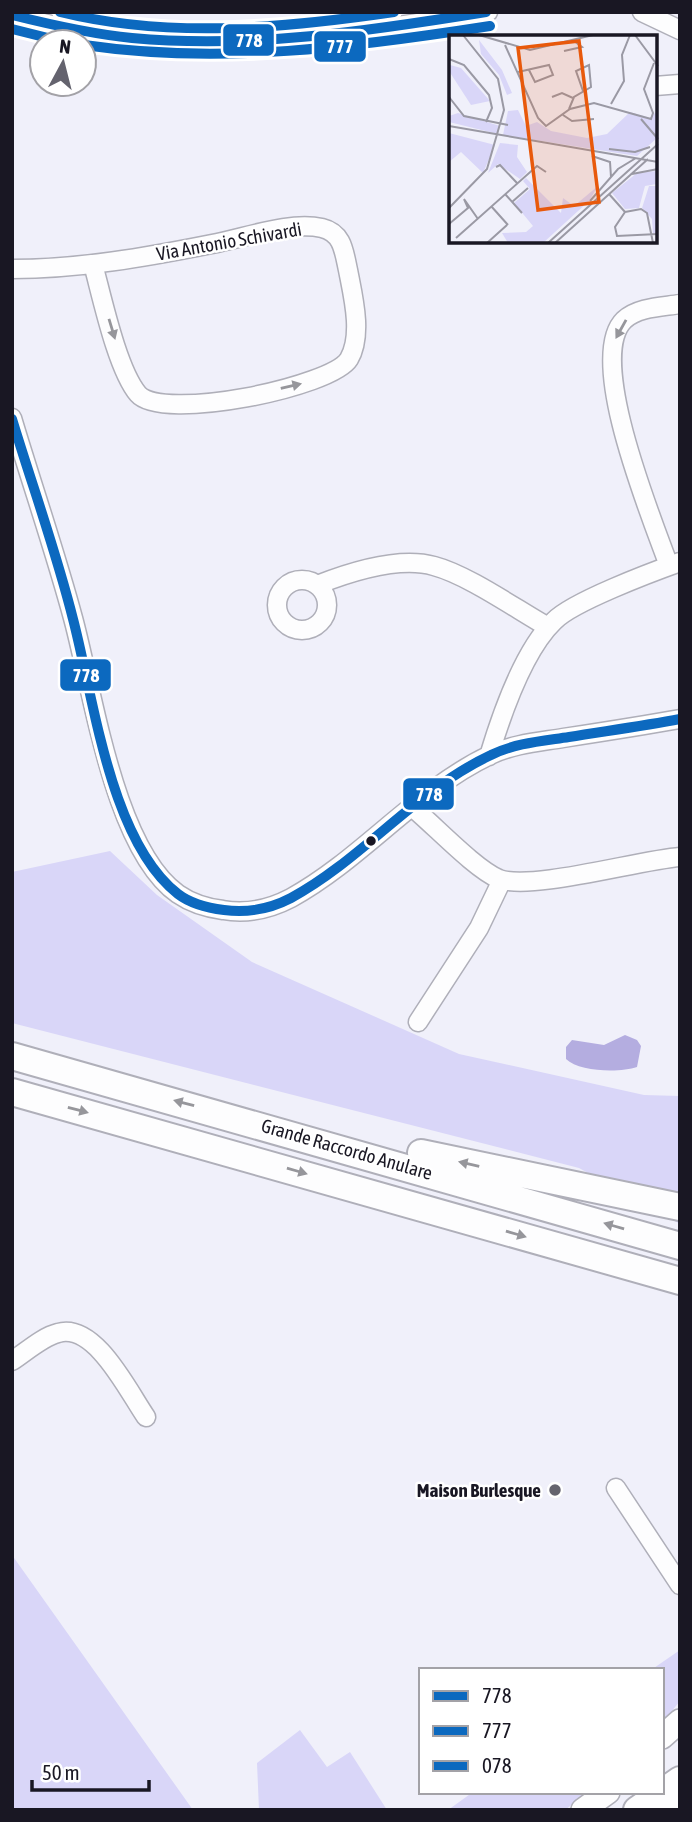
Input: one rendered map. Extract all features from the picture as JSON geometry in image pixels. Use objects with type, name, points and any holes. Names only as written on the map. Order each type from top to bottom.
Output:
[{"type":"highway","name":"Grande Raccordo Anulare","points":[[12,1056],[229,1115],[680,1245]]},
{"type":"highway","name":"Grande Raccordo Anulare","points":[[12,1092],[680,1281]]},
{"type":"highway","points":[[229,1115],[346,1135],[497,1171],[680,1207]]},
{"type":"highway","points":[[604,1259],[680,1296]]},
{"type":"highway","points":[[664,1791],[680,1780]]},
{"type":"highway","points":[[638,1810],[660,1794]]},
{"type":"highway","points":[[674,1810],[680,1805]]},
{"type":"street","points":[[12,15],[113,36],[209,44],[329,37],[488,12]]},
{"type":"street","points":[[642,12],[680,30]]},
{"type":"street","points":[[657,86],[680,84]]},
{"type":"street","name":"Via Antonio Schivardi","points":[[12,269],[93,264],[284,230],[326,229],[338,237],[344,252],[355,319],[352,352],[340,368],[307,382],[204,405],[179,406],[151,402],[137,393],[129,378],[93,264]]},
{"type":"street","points":[[489,755],[524,668],[548,627],[570,610],[674,564],[620,422],[614,390],[614,346],[619,328],[630,316],[680,304]]},
{"type":"street","points":[[12,418],[71,609],[114,777],[142,850],[168,886],[189,900],[218,910],[242,912],[271,906],[312,886],[412,807],[489,755],[521,745],[680,719]]},
{"type":"street","points":[[317,586],[345,576],[398,564],[430,565],[548,627]]},
{"type":"street","points":[[412,807],[486,870],[502,880],[559,877],[680,857]]},
{"type":"street","points":[[418,1022],[479,928],[502,880]]},
{"type":"street","points":[[12,1361],[57,1333],[72,1331],[84,1335],[100,1351],[146,1417]]},
{"type":"street","points":[[616,1488],[680,1585]]},
{"type":"shaded area","points":[[110,851],[157,895],[252,962],[459,1054],[644,1095],[680,1096],[680,1224],[579,1168],[12,1023],[12,872]]},
{"type":"shaded area","points":[[625,1035],[637,1040],[641,1046],[637,1067],[621,1070],[590,1069],[566,1059],[566,1047],[572,1040],[604,1045]]},
{"type":"shaded area","points":[[12,1555],[193,1810],[12,1810]]},
{"type":"shaded area","points":[[680,1650],[680,1701],[664,1721],[664,1668],[654,1668]]},
{"type":"shaded area","points":[[300,1730],[327,1767],[350,1752],[387,1810],[259,1810],[257,1763]]},
{"type":"shaded area","points":[[470,1794],[585,1794],[565,1810],[448,1810]]},
{"type":"transit line","name":"078","points":[[60,12],[143,26],[185,28],[311,23],[394,12]]},
{"type":"transit line","name":"778","points":[[12,15],[72,29],[132,38],[221,41],[310,36],[486,12]]},
{"type":"transit line","name":"777","points":[[98,47],[186,53],[288,51],[389,41],[490,26]]},
{"type":"transit line","name":"777","points":[[12,29],[28,33]]},
{"type":"transit line","name":"778","points":[[12,419],[52,543],[120,805],[136,840],[155,870],[178,894],[188,900],[206,907],[233,911],[275,905],[317,882],[438,787],[491,755],[529,743],[680,719]]},
{"type":"place","name":"Maison Burlesque","points":[[555,1490]]}]
